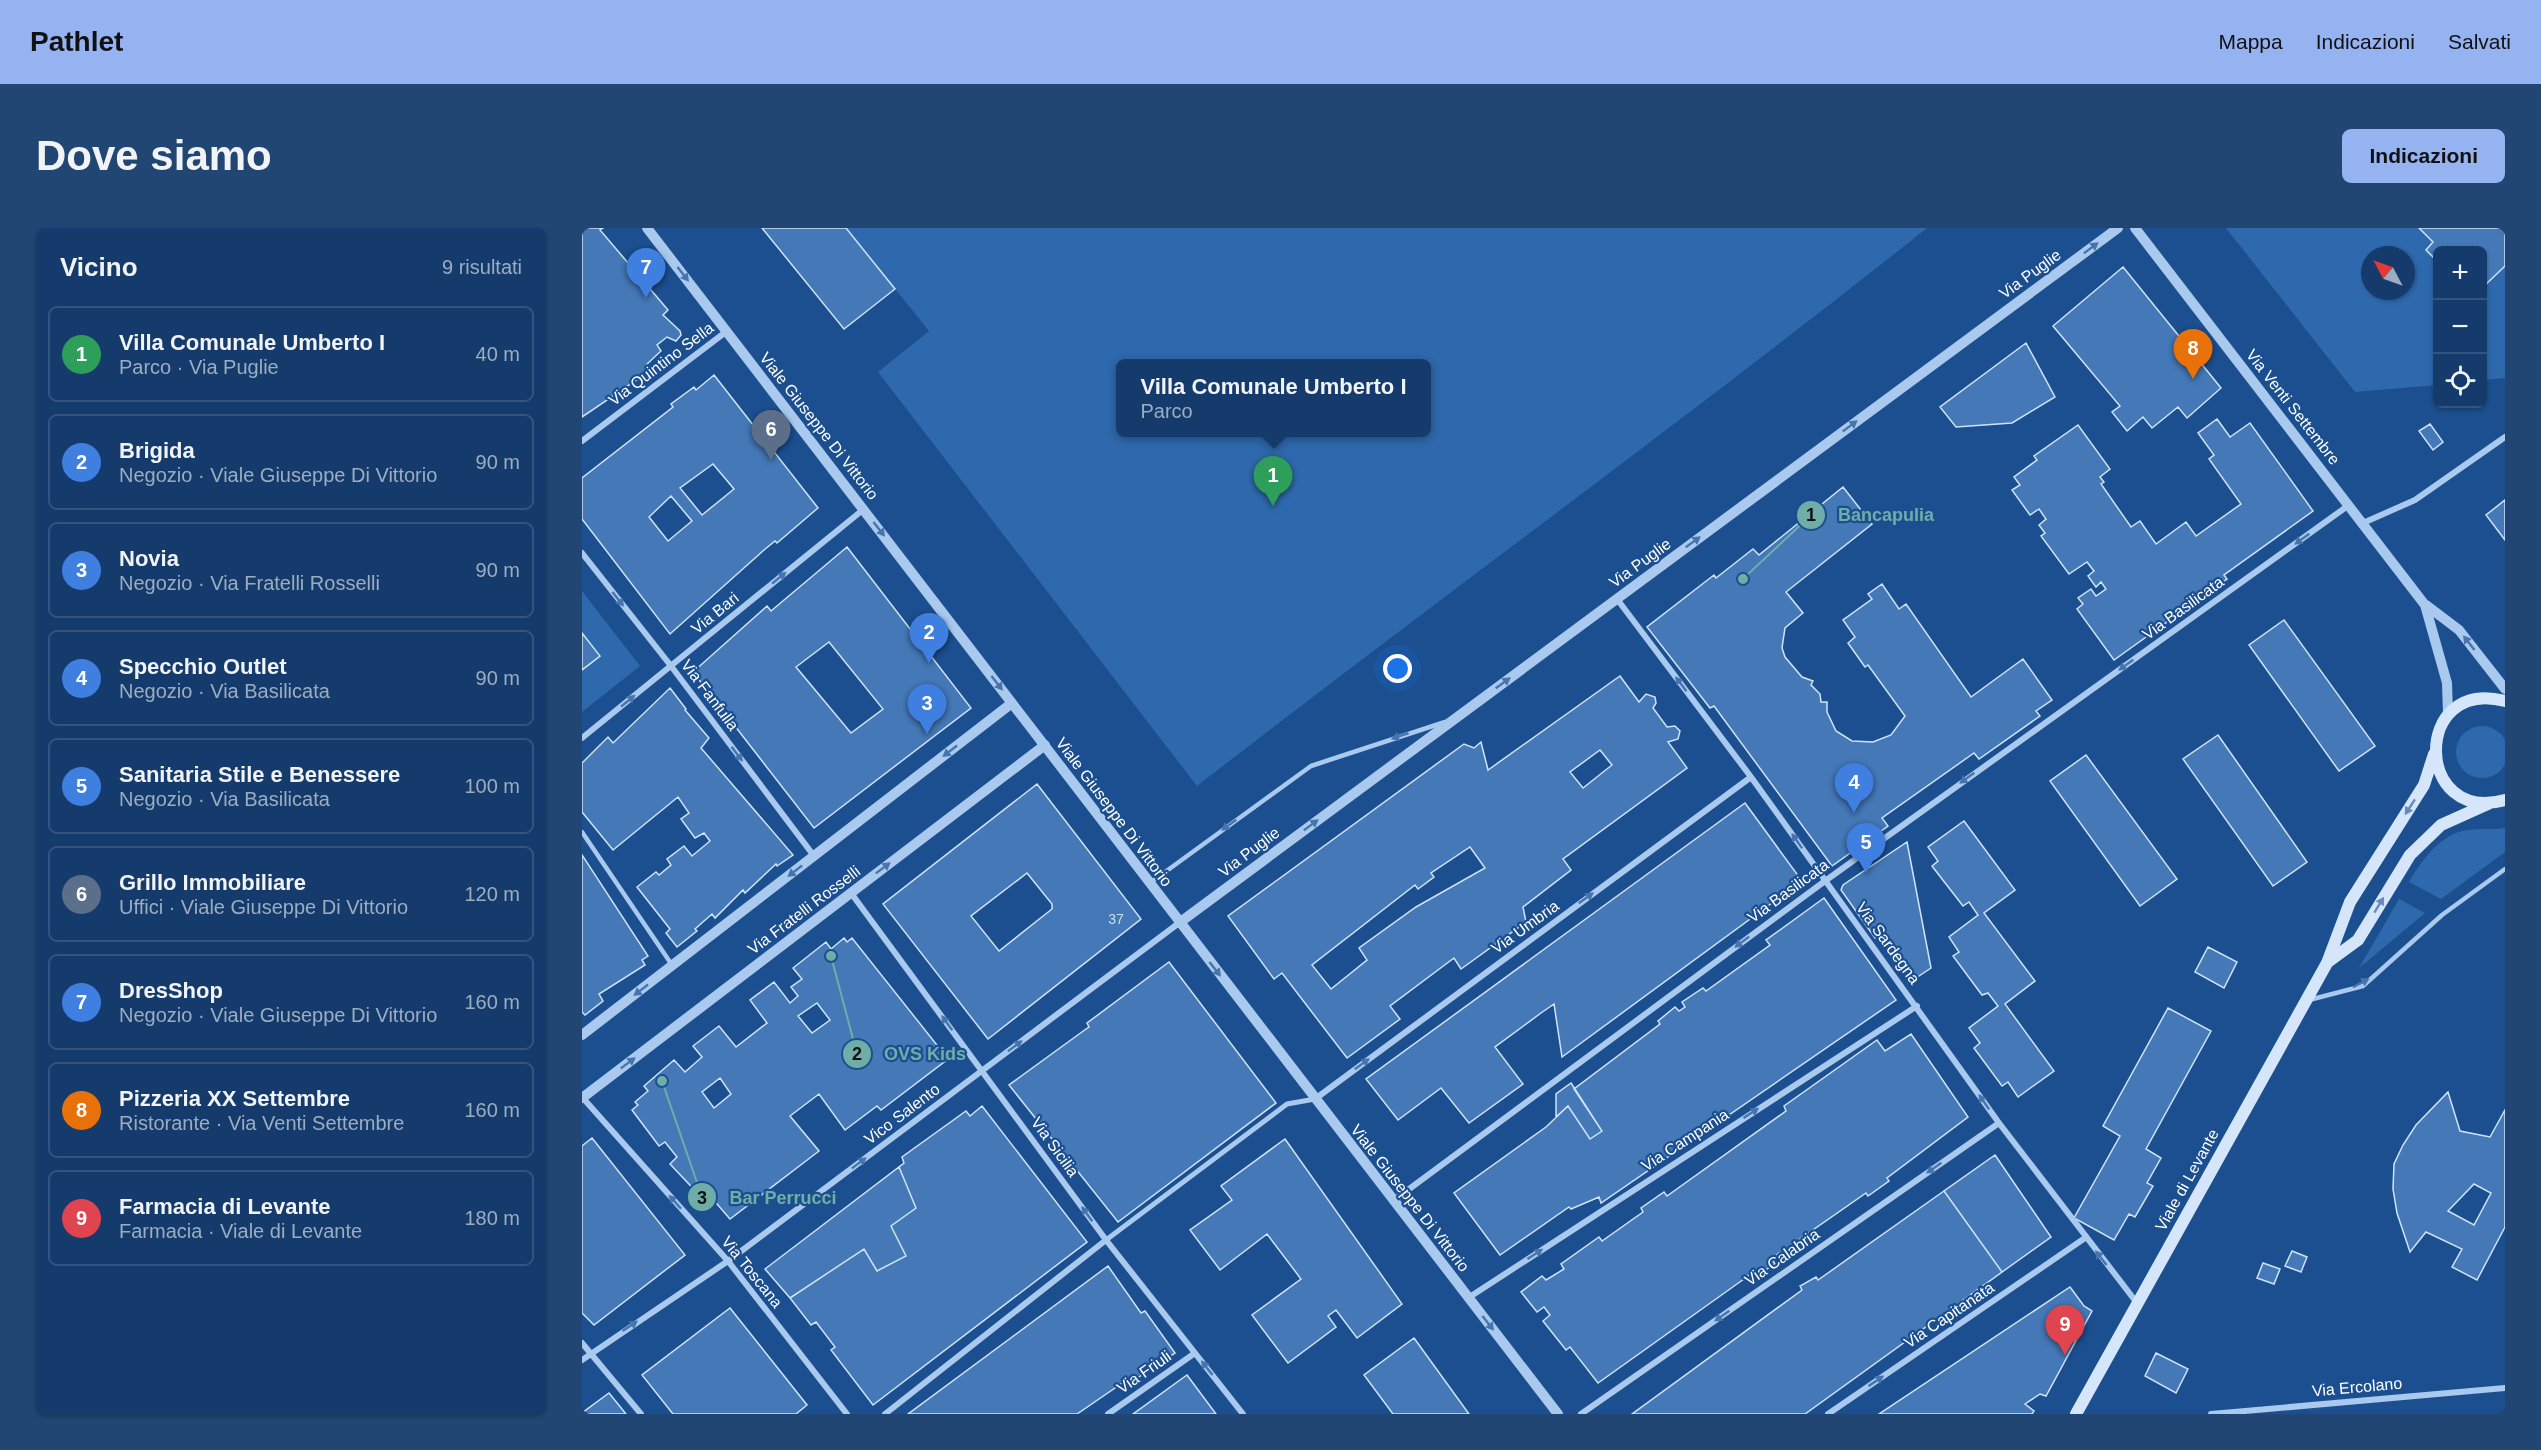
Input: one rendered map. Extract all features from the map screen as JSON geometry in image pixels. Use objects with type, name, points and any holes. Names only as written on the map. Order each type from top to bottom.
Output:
[{"type":"main road","points":[[2448,714],[2476,698],[2505,701]]},
{"type":"main road","name":"Viale di Levante","points":[[2076,1414],[2327,963],[2350,902],[2424,784],[2440,726],[2448,714]]},
{"type":"main road","points":[[2434,754],[2438,770],[2446,784],[2459,795],[2474,801],[2490,803],[2505,800]]},
{"type":"main road","name":"Viale di Levante","points":[[2327,963],[2358,940],[2410,855],[2440,825],[2490,803]]},
{"type":"street","name":"Viale Giuseppe Di Vittorio","points":[[647,228],[1558,1414]]},
{"type":"street","name":"Via Puglie","points":[[1179,923],[2118,228]]},
{"type":"street","name":"Via Venti Settembre","points":[[2135,228],[2425,605],[2459,630],[2505,689]]},
{"type":"street","name":"Via Quintino Sella","points":[[582,441],[727,332]]},
{"type":"street","points":[[2363,524],[2415,500],[2505,437]]},
{"type":"street","name":"Via Basilicata","points":[[1393,1201],[1825,880],[2349,505]]},
{"type":"street","name":"Via Bari","points":[[582,738],[864,509]]},
{"type":"street","name":"Via Fanfulla","points":[[582,553],[671,666],[814,856]]},
{"type":"street","name":"Via Sardegna","points":[[1617,599],[1751,777],[1999,1123],[2137,1304]]},
{"type":"street","name":"Via Venti Settembre","points":[[2425,605],[2447,683],[2448,714]]},
{"type":"street","points":[[582,1035],[1012,703]]},
{"type":"street","name":"Via Fratelli Rosselli","points":[[582,1098],[1045,745]]},
{"type":"street","name":"Via Umbria","points":[[1315,1099],[1751,777]]},
{"type":"street","name":"Via Sicilia","points":[[851,893],[1106,1240],[1243,1414]]},
{"type":"street","name":"Vico Salento","points":[[582,1360],[728,1261],[1179,923]]},
{"type":"street","name":"Via Campania","points":[[1468,1298],[1917,1006]]},
{"type":"street","name":"Via Toscana","points":[[582,1098],[728,1261],[847,1414]]},
{"type":"street","points":[[885,1414],[1106,1240],[1287,1104],[1315,1099]]},
{"type":"street","name":"Via Calabria","points":[[1581,1414],[1999,1123]]},
{"type":"street","name":"Via Capitanata","points":[[1828,1414],[2085,1238]]},
{"type":"street","points":[[582,1343],[641,1414]]},
{"type":"street","name":"Via Friuli","points":[[1108,1414],[1195,1353]]},
{"type":"street","name":"Via Ercolano","points":[[2211,1414],[2505,1388]]},
{"type":"lane","points":[[1150,883],[1311,766],[1456,718]]},
{"type":"lane","points":[[582,832],[672,965]]},
{"type":"lane","points":[[2306,1001],[2362,986],[2442,915],[2505,869]]},
{"type":"shaded area","points":[[846,228],[1927,228],[1746,369],[1197,786],[878,372],[929,331]]},
{"type":"shaded area","points":[[2226,228],[2505,228],[2505,378],[2487,380],[2487,246],[2433,246],[2433,385],[2355,392]]},
{"type":"shaded area","points":[[582,591],[640,666],[582,712],[582,670],[600,656],[582,633]]},
{"type":"shaded area","points":[[2477,726],[2487,726],[2496,730],[2504,738],[2508,752],[2504,766],[2496,774],[2487,778],[2477,778],[2468,774],[2460,766],[2456,757],[2456,747],[2460,738],[2468,730]]},
{"type":"shaded area","points":[[2505,828],[2505,852],[2441,899],[2409,882],[2426,857],[2448,837],[2467,830]]},
{"type":"shaded area","points":[[2399,899],[2425,913],[2359,968]]},
{"type":"building","points":[[582,228],[603,228],[600,230],[668,310],[663,315],[680,331],[681,335],[676,341],[667,337],[657,345],[661,351],[647,364],[651,370],[582,417]]},
{"type":"building","points":[[762,228],[846,228],[895,289],[844,329]]},
{"type":"building","points":[[2419,228],[2505,228],[2505,266],[2487,283],[2487,246],[2433,246],[2433,257],[2426,250],[2433,242]]},
{"type":"building","points":[[2123,267],[2221,388],[2187,418],[2178,407],[2152,428],[2143,417],[2127,431],[2112,412],[2120,406],[2053,326]]},
{"type":"building","points":[[2026,343],[2055,397],[2012,423],[1956,427],[1940,407]]},
{"type":"building","points":[[714,375],[818,508],[777,543],[775,541],[764,550],[670,634],[582,519],[582,478],[673,407],[671,404],[694,387],[696,390]],"holes":[[[713,464],[734,489],[702,515],[680,488]],[[671,496],[692,521],[668,541],[649,517]]]},
{"type":"building","points":[[2217,419],[2230,437],[2250,423],[2313,511],[2224,575],[2227,579],[2114,660],[2077,609],[2083,604],[2078,598],[2091,589],[2096,596],[2106,589],[2101,582],[2096,587],[2088,576],[2094,571],[2087,562],[2069,574],[2041,536],[2045,533],[2039,525],[2046,519],[2039,509],[2030,515],[2012,490],[2020,485],[2014,477],[2037,460],[2034,456],[2078,425],[2110,469],[2100,477],[2104,482],[2101,484],[2131,527],[2140,521],[2156,544],[2186,522],[2196,536],[2241,504],[2209,459],[2214,455],[2198,433]]},
{"type":"building","points":[[2430,424],[2443,442],[2433,450],[2419,431]]},
{"type":"building","points":[[1843,487],[1872,524],[1786,592],[1803,613],[1785,628],[1782,648],[1785,657],[1802,677],[1813,681],[1811,685],[1820,694],[1821,702],[1827,702],[1827,712],[1836,731],[1852,741],[1873,742],[1891,735],[1905,716],[1868,665],[1865,667],[1848,643],[1855,637],[1843,620],[1872,599],[1868,594],[1882,584],[1899,609],[1906,604],[1971,697],[2023,659],[2052,700],[2036,711],[2040,716],[1979,759],[1974,753],[1882,818],[1888,826],[1832,866],[1714,706],[1710,708],[1647,627],[1714,575],[1716,578],[1753,549],[1759,555]]},
{"type":"building","points":[[2505,500],[2505,540],[2486,515]]},
{"type":"building","points":[[847,547],[971,708],[814,828],[693,672],[767,606],[771,611]],"holes":[[[829,642],[883,709],[851,733],[796,667]]]},
{"type":"building","points":[[2284,620],[2375,746],[2339,771],[2249,645]]},
{"type":"building","points":[[582,633],[600,656],[582,670]]},
{"type":"building","points":[[1620,676],[1639,702],[1646,694],[1655,697],[1656,703],[1653,708],[1667,727],[1675,726],[1680,731],[1678,739],[1668,742],[1687,768],[1563,859],[1571,870],[1523,907],[1526,922],[1461,969],[1454,958],[1390,1006],[1400,1019],[1347,1058],[1282,973],[1274,979],[1228,916],[1464,744],[1474,748],[1481,742],[1488,770]],"holes":[[[1600,750],[1612,765],[1583,788],[1570,772]],[[1470,847],[1485,868],[1416,907],[1359,948],[1367,960],[1331,989],[1312,965],[1415,885],[1418,889],[1434,877],[1431,873]]]},
{"type":"building","points":[[670,688],[709,738],[701,748],[793,855],[777,866],[776,864],[745,893],[743,890],[715,918],[712,914],[695,929],[697,931],[677,947],[666,933],[670,929],[637,887],[656,872],[659,875],[671,865],[667,859],[684,846],[692,856],[710,841],[704,833],[695,838],[681,819],[689,813],[678,797],[613,850],[582,812],[582,763],[608,737],[613,743]]},
{"type":"building","points":[[2218,735],[2307,862],[2273,886],[2183,759]]},
{"type":"building","points":[[2086,755],[2177,879],[2140,906],[2050,781]]},
{"type":"building","points":[[1037,784],[1141,919],[988,1039],[883,904]],"holes":[[[1027,873],[1052,904],[1052,909],[999,951],[971,916]]]},
{"type":"building","points":[[1745,803],[1802,881],[1562,1057],[1554,1004],[1541,1013],[1495,1047],[1523,1084],[1469,1123],[1441,1088],[1398,1120],[1366,1079]]},
{"type":"building","points":[[1964,821],[2015,890],[1984,913],[2035,981],[2005,1004],[2054,1071],[2018,1097],[2008,1082],[2002,1086],[1974,1048],[1980,1043],[1969,1028],[1998,1006],[1988,993],[1982,995],[1953,956],[1959,952],[1949,937],[1978,915],[1969,902],[1963,906],[1932,866],[1938,861],[1928,847]]},
{"type":"building","points":[[1907,842],[1931,968],[1913,980],[1881,934],[1875,938],[1841,890],[1843,885]]},
{"type":"building","points":[[582,855],[648,956],[642,960],[645,965],[599,994],[603,1001],[585,1015],[582,1012]]},
{"type":"building","points":[[1824,898],[1896,1000],[1601,1203],[1599,1197],[1571,1209],[1569,1207],[1500,1255],[1454,1193],[1546,1127],[1568,1106],[1590,1139],[1602,1131],[1574,1089],[1660,1024],[1658,1021],[1675,1007],[1679,1011],[1685,1007],[1682,1002],[1703,988],[1706,991],[1770,945],[1766,940]]},
{"type":"building","points":[[844,938],[847,942],[852,938],[948,1059],[881,1110],[877,1106],[845,1130],[819,1094],[790,1116],[819,1151],[730,1219],[711,1197],[705,1201],[670,1164],[677,1157],[665,1142],[659,1146],[632,1110],[638,1105],[635,1102],[648,1091],[644,1086],[674,1060],[685,1072],[702,1057],[693,1046],[719,1026],[736,1047],[767,1023],[750,1000],[774,982],[790,1003],[798,996],[791,987],[802,979],[793,968],[826,942],[831,949]],"holes":[[[817,1003],[830,1020],[812,1033],[798,1016]],[[720,1078],[731,1094],[714,1108],[702,1092]]]},
{"type":"building","points":[[2208,947],[2237,962],[2224,988],[2195,972]]},
{"type":"building","points":[[1169,962],[1276,1103],[1118,1222],[1009,1085],[1089,1027],[1087,1023]]},
{"type":"building","points":[[2168,1008],[2211,1031],[2146,1149],[2161,1158],[2147,1183],[2153,1186],[2135,1217],[2129,1214],[2114,1240],[2074,1218],[2120,1136],[2103,1126]]},
{"type":"building","points":[[1911,1034],[1968,1117],[1887,1178],[1889,1181],[1868,1196],[1866,1193],[1800,1239],[1803,1244],[1782,1258],[1779,1253],[1772,1259],[1775,1264],[1753,1278],[1751,1274],[1598,1383],[1570,1347],[1566,1350],[1543,1321],[1550,1315],[1544,1307],[1537,1312],[1521,1292],[1542,1276],[1546,1280],[1564,1269],[1561,1264],[1599,1237],[1602,1241],[1643,1212],[1641,1208],[1664,1192],[1667,1196],[1786,1111],[1784,1106],[1877,1040],[1885,1051]]},
{"type":"building","points":[[1571,1083],[1602,1131],[1590,1139],[1568,1106],[1556,1117],[1556,1094]]},
{"type":"building","points":[[2448,1092],[2460,1131],[2490,1137],[2505,1110],[2505,1227],[2477,1280],[2452,1267],[2462,1249],[2426,1232],[2410,1252],[2397,1213],[2393,1189],[2394,1164],[2416,1125]],"holes":[[[2474,1184],[2491,1193],[2474,1225],[2448,1211]]]},
{"type":"building","points":[[982,1106],[1087,1242],[873,1405],[831,1350],[835,1347],[816,1322],[811,1325],[790,1298],[864,1249],[877,1271],[906,1256],[891,1226],[916,1208],[899,1167],[904,1163],[902,1157],[966,1111],[970,1116]]},
{"type":"building","points":[[592,1138],[685,1255],[594,1325],[582,1313],[582,1146]]},
{"type":"building","points":[[1285,1139],[1402,1304],[1357,1338],[1336,1310],[1328,1316],[1336,1327],[1288,1363],[1252,1315],[1301,1279],[1267,1234],[1220,1270],[1190,1230],[1232,1200],[1221,1186]]},
{"type":"building","points":[[1995,1155],[2051,1237],[2002,1272],[1944,1191]]},
{"type":"building","points":[[899,1167],[916,1208],[891,1226],[906,1256],[877,1271],[864,1249],[790,1298],[765,1269]]},
{"type":"building","points":[[1944,1191],[2002,1272],[1805,1414],[1632,1414],[1802,1290],[1800,1286],[1816,1277],[1818,1280]]},
{"type":"building","points":[[2292,1251],[2307,1257],[2301,1272],[2285,1266]]},
{"type":"building","points":[[2263,1263],[2280,1269],[2274,1284],[2257,1278]]},
{"type":"building","points":[[1108,1266],[1141,1313],[1145,1311],[1175,1353],[1136,1379],[1134,1375],[1077,1414],[908,1414]]},
{"type":"building","points":[[2070,1287],[2084,1306],[2092,1311],[2046,1396],[2040,1394],[2025,1404],[2034,1411],[2032,1414],[1879,1414]]},
{"type":"building","points":[[730,1308],[807,1405],[796,1414],[673,1414],[642,1375]]},
{"type":"building","points":[[1414,1338],[1469,1414],[1393,1414],[1364,1375]]},
{"type":"building","points":[[2156,1353],[2188,1369],[2176,1393],[2145,1376]]},
{"type":"building","points":[[1187,1375],[1216,1414],[1133,1414]]},
{"type":"building","points":[[609,1393],[626,1414],[582,1414],[582,1413]]},
{"type":"place","name":"DresShop","points":[[646,298]]},
{"type":"place","name":"Pizzeria XX Settembre","points":[[2193,379]]},
{"type":"place","name":"Grillo Immobiliare","points":[[771,460]]},
{"type":"place","name":"Villa Comunale Umberto I","points":[[1273,506]]},
{"type":"place","name":"Bancapulia","points":[[1743,579]]},
{"type":"place","name":"Brigida","points":[[929,663]]},
{"type":"place","name":"Novia","points":[[927,734]]},
{"type":"place","name":"Specchio Outlet","points":[[1854,813]]},
{"type":"place","name":"Sanitaria Stile e Benessere","points":[[1866,873]]},
{"type":"place","name":"OVS Kids","points":[[831,956]]},
{"type":"place","name":"Bar Perrucci","points":[[662,1081]]},
{"type":"place","name":"Farmacia di Levante","points":[[2065,1355]]}]
